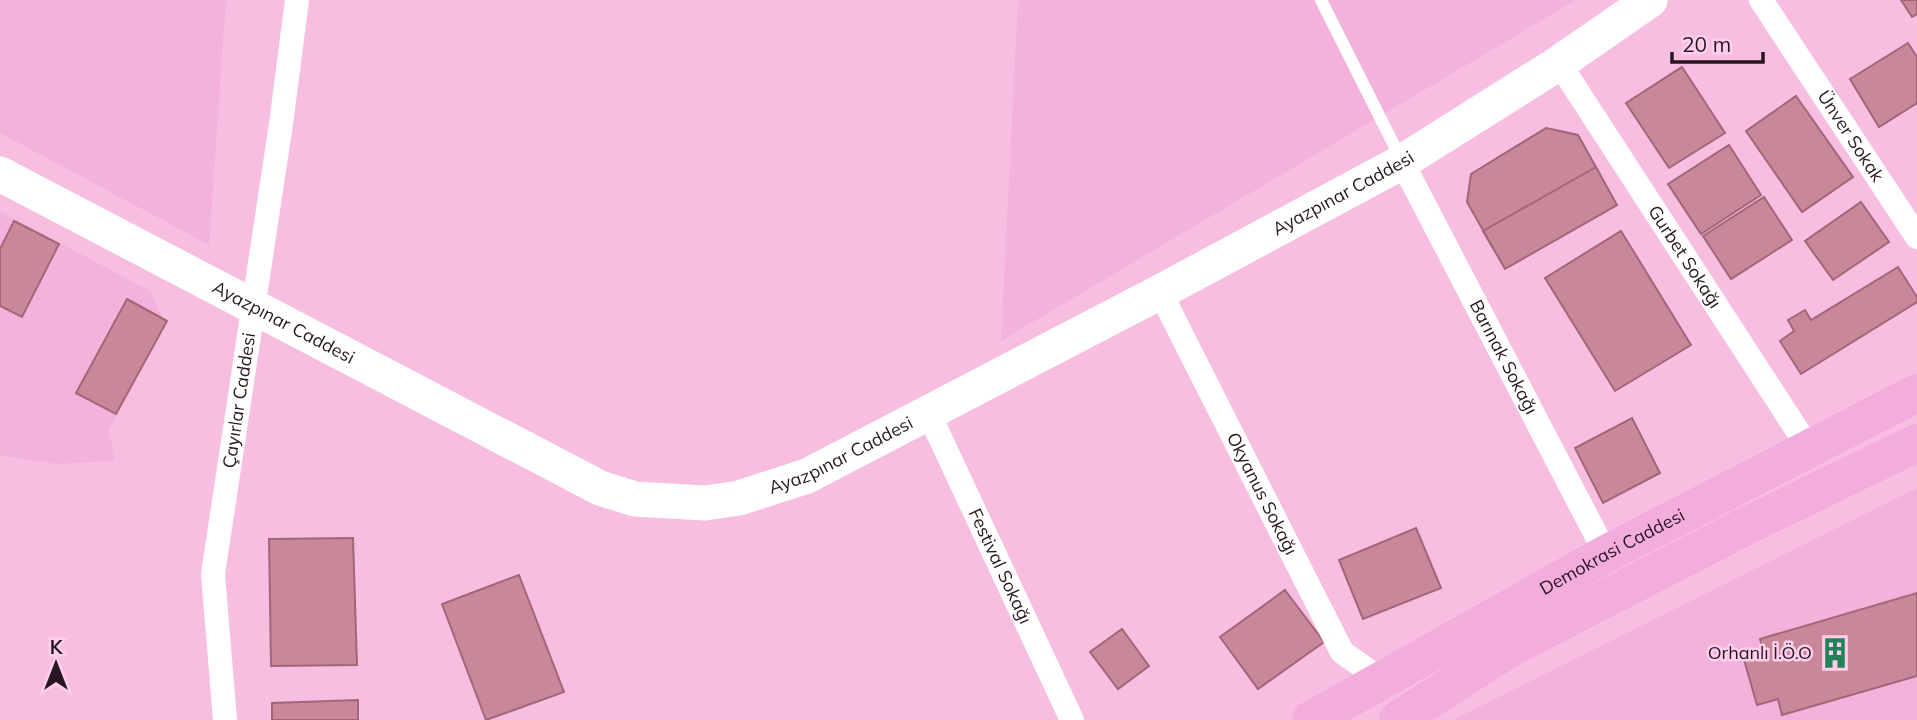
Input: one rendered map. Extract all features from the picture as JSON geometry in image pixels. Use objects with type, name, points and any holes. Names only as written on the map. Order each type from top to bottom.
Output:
[{"type":"main road","name":"Demokrasi Caddesi","points":[[1311,720],[1606,554],[1917,393]]},
{"type":"main road","points":[[1398,720],[1510,648],[1746,526],[1917,443]]},
{"type":"street","name":"Çayırlar Caddesi","points":[[225,720],[212,574],[297,0]]},
{"type":"street","name":"Ayazpınar Caddesi","points":[[0,174],[600,488],[635,499],[705,502],[739,498],[773,489],[807,475],[1160,292],[1402,162],[1559,63],[1650,0]]},
{"type":"street","name":"Ünver Sokak","points":[[1761,0],[1917,237]]},
{"type":"street","name":"Gurbet Sokağı","points":[[1559,63],[1810,450]]},
{"type":"street","name":"Barınak Sokağı","points":[[1402,162],[1606,554]]},
{"type":"street","name":"Okyanus Sokağı","points":[[1160,292],[1342,652],[1380,679]]},
{"type":"street","name":"Festival Sokağı","points":[[929,414],[1072,720]]},
{"type":"lane","points":[[1321,0],[1402,162]]},
{"type":"shaded area","points":[[0,0],[226,0],[209,245],[0,133]]},
{"type":"shaded area","points":[[1018,0],[1576,0],[1001,341]]},
{"type":"shaded area","points":[[0,211],[150,291],[166,325],[109,430],[115,461],[57,464],[0,456]]},
{"type":"shaded area","points":[[1917,488],[1917,720],[1453,720]]},
{"type":"building","points":[[1901,0],[1917,0],[1917,14],[1912,17]]},
{"type":"building","points":[[1908,43],[1917,57],[1917,103],[1879,127],[1850,79]]},
{"type":"building","points":[[1682,67],[1725,133],[1669,168],[1626,103]]},
{"type":"building","points":[[1796,96],[1853,177],[1802,212],[1746,131]]},
{"type":"building","points":[[1546,128],[1578,135],[1617,205],[1505,269],[1467,202],[1471,174]]},
{"type":"building","points":[[1729,145],[1761,195],[1701,234],[1668,184]]},
{"type":"building","points":[[1596,167],[1617,205],[1505,269],[1483,231]]},
{"type":"building","points":[[1764,197],[1792,240],[1731,279],[1703,236]]},
{"type":"building","points":[[1861,202],[1889,242],[1833,280],[1805,241]]},
{"type":"building","points":[[14,221],[59,244],[22,317],[0,306],[0,249]]},
{"type":"building","points":[[1621,231],[1691,345],[1615,391],[1545,278]]},
{"type":"building","points":[[1898,267],[1917,297],[1917,302],[1801,374],[1780,341],[1794,331],[1788,320],[1805,310],[1811,320]]},
{"type":"building","points":[[127,299],[167,321],[116,414],[76,393]]},
{"type":"building","points":[[1632,418],[1660,473],[1603,503],[1575,448]]},
{"type":"building","points":[[1416,528],[1441,588],[1363,619],[1339,560]]},
{"type":"building","points":[[353,538],[357,665],[271,666],[269,539]]},
{"type":"building","points":[[519,575],[564,692],[486,720],[442,604]]},
{"type":"building","points":[[1285,590],[1324,642],[1258,689],[1220,637]]},
{"type":"building","name":"Orhanlı İ.Ö.O","points":[[1917,593],[1917,676],[1782,715],[1778,699],[1757,705],[1743,656],[1763,651],[1760,639]]},
{"type":"building","points":[[1122,629],[1149,666],[1118,689],[1090,652]]},
{"type":"building","points":[[358,700],[358,720],[272,720],[272,703]]},
{"type":"place","name":"Orhanlı İ.Ö.O","points":[[1835,653]]}]
